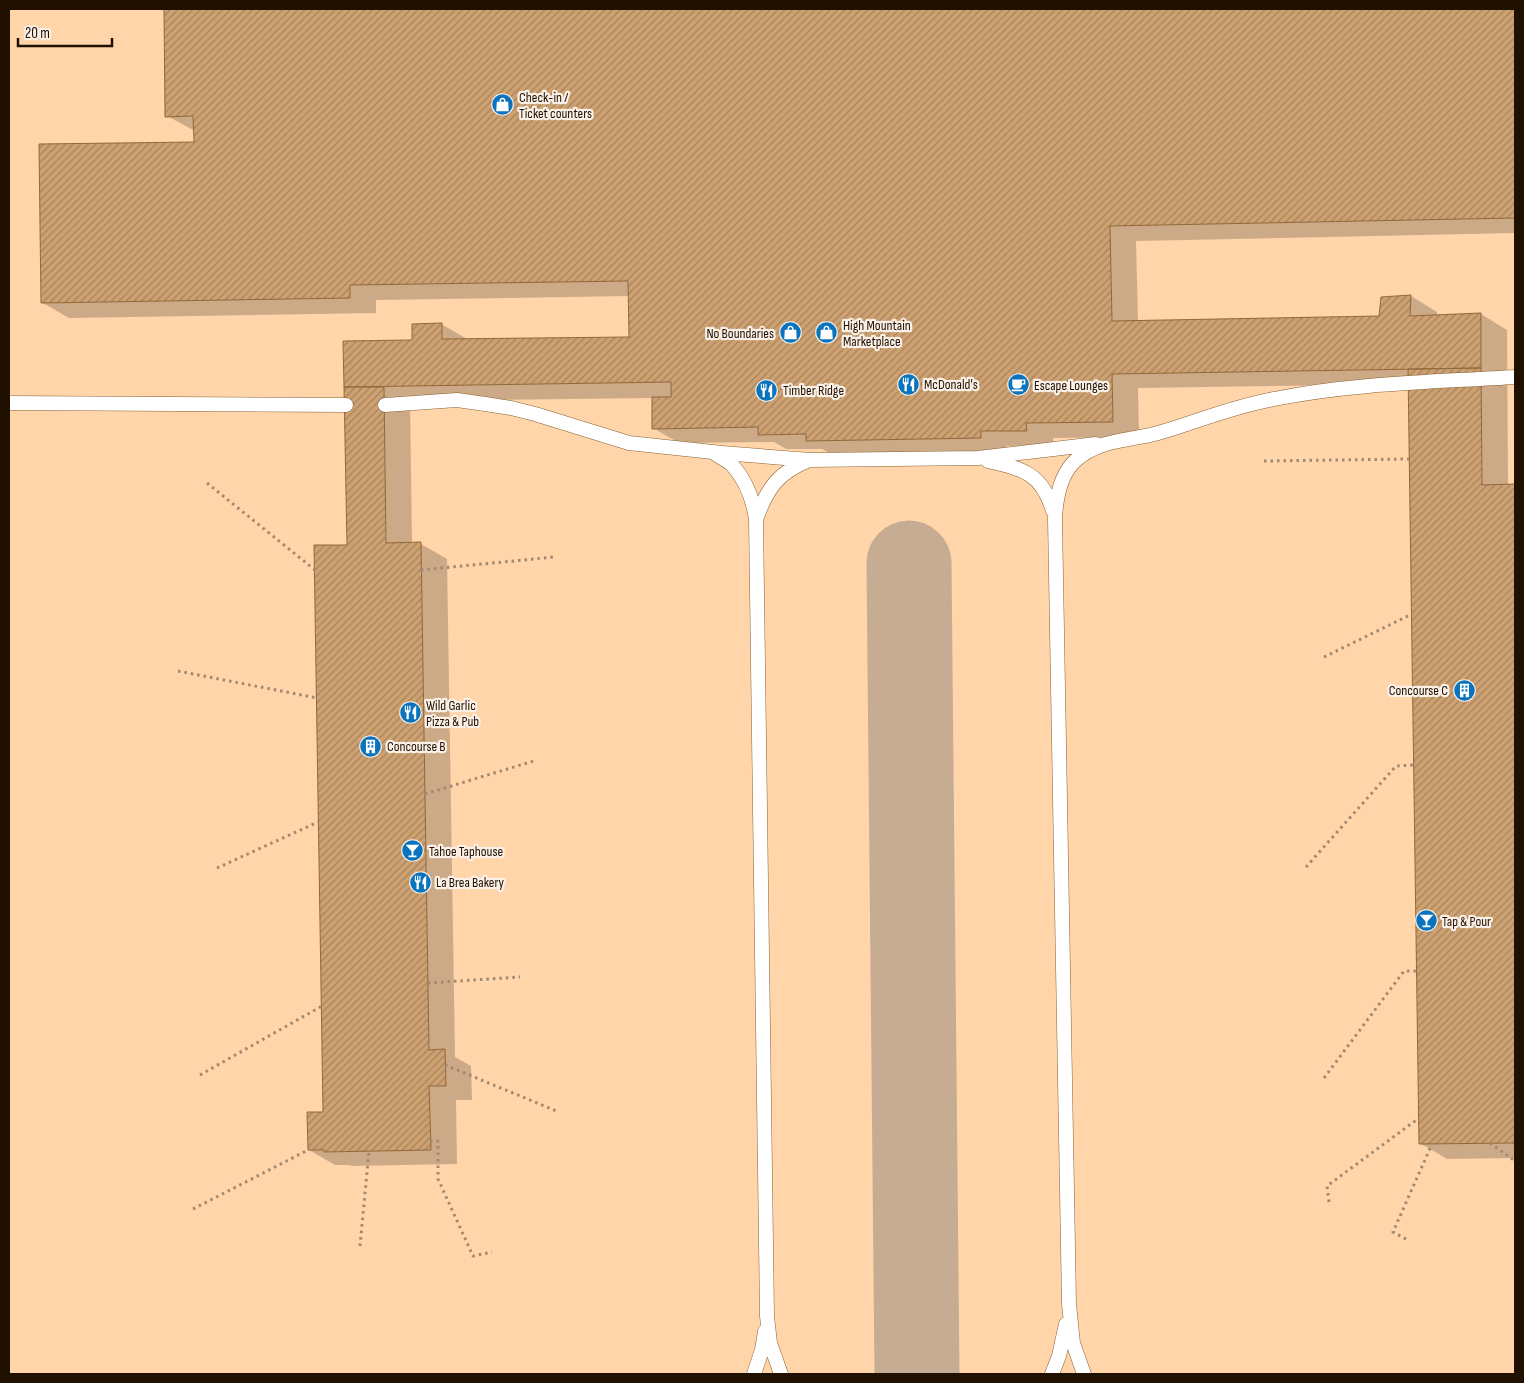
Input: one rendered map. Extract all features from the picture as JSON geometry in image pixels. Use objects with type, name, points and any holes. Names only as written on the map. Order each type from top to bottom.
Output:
[{"type":"lane","points":[[385,405],[457,400],[485,404],[534,414],[629,443],[712,452],[810,460],[978,458],[1147,436],[1274,398],[1360,386],[1515,377]]},
{"type":"lane","points":[[9,403],[346,406]]},
{"type":"lane","points":[[1084,1374],[1073,1342],[1069,1304],[1055,519],[1056,498],[1066,472],[1084,454],[1107,442]]},
{"type":"lane","points":[[712,452],[732,464],[743,480],[754,502],[756,520],[767,1316],[770,1343],[781,1374]]},
{"type":"lane","points":[[978,458],[1015,467],[1028,473],[1038,481],[1045,491],[1055,519]]},
{"type":"lane","points":[[756,520],[765,496],[772,484],[795,466],[810,460]]},
{"type":"lane","points":[[1052,1374],[1065,1334],[1069,1304]]},
{"type":"lane","points":[[754,1374],[762,1350],[767,1316]]},
{"type":"path","points":[[1264,460],[1409,459]]},
{"type":"path","points":[[207,483],[315,570]]},
{"type":"path","points":[[422,570],[554,557]]},
{"type":"path","points":[[1324,657],[1412,614]]},
{"type":"path","points":[[178,671],[317,698]]},
{"type":"path","points":[[425,794],[538,760]]},
{"type":"path","points":[[1306,867],[1396,766],[1414,765]]},
{"type":"path","points":[[216,868],[318,822]]},
{"type":"path","points":[[1324,1078],[1404,971],[1417,970]]},
{"type":"path","points":[[428,983],[520,977]]},
{"type":"path","points":[[200,1075],[322,1006]]},
{"type":"path","points":[[445,1065],[559,1112]]},
{"type":"path","points":[[1329,1202],[1327,1186],[1419,1118]]},
{"type":"path","points":[[430,1141],[438,1141],[438,1179],[473,1256],[492,1252]]},
{"type":"path","points":[[1490,1143],[1515,1161]]},
{"type":"path","points":[[1406,1238],[1393,1232],[1432,1144]]},
{"type":"path","points":[[193,1209],[308,1150]]},
{"type":"path","points":[[360,1246],[368,1151]]},
{"type":"shaded area","points":[[9,9],[1515,9],[1515,1374],[9,1374]]},
{"type":"building","points":[[164,9],[1515,9],[1515,218],[1110,226],[1112,321],[1379,316],[1381,297],[1411,295],[1410,316],[1481,313],[1481,368],[1112,374],[1113,422],[1026,423],[1027,431],[981,431],[981,438],[806,441],[806,434],[758,435],[758,427],[652,429],[652,397],[671,397],[671,382],[344,387],[343,341],[412,340],[412,324],[442,323],[442,339],[629,337],[628,281],[350,285],[350,298],[41,303],[39,144],[194,142],[193,116],[165,117]]},
{"type":"building","name":"Concourse C","points":[[1481,368],[1482,485],[1515,484],[1515,1143],[1419,1144],[1408,369]]},
{"type":"building","name":"Concourse B","points":[[344,387],[384,387],[386,543],[421,542],[429,1050],[445,1049],[446,1086],[429,1086],[431,1150],[324,1152],[324,1150],[308,1150],[307,1112],[323,1112],[314,545],[347,545]]},
{"type":"taxiway","points":[[909,563],[917,1374]]},
{"type":"place","name":"Check-in / Ticket counters","points":[[503,105]]},
{"type":"place","name":"No Boundaries","points":[[790,333]]},
{"type":"place","name":"High Mountain Marketplace","points":[[827,333]]},
{"type":"place","name":"McDonald's","points":[[908,384]]},
{"type":"place","name":"Escape Lounges","points":[[1018,385]]},
{"type":"place","name":"Timber Ridge","points":[[767,390]]},
{"type":"place","name":"Concourse C","points":[[1464,690]]},
{"type":"place","name":"Wild Garlic Pizza & Pub","points":[[410,713]]},
{"type":"place","name":"Concourse B","points":[[371,746]]},
{"type":"place","name":"Tahoe Taphouse","points":[[413,851]]},
{"type":"place","name":"La Brea Bakery","points":[[420,882]]},
{"type":"place","name":"Tap & Pour","points":[[1426,921]]}]
